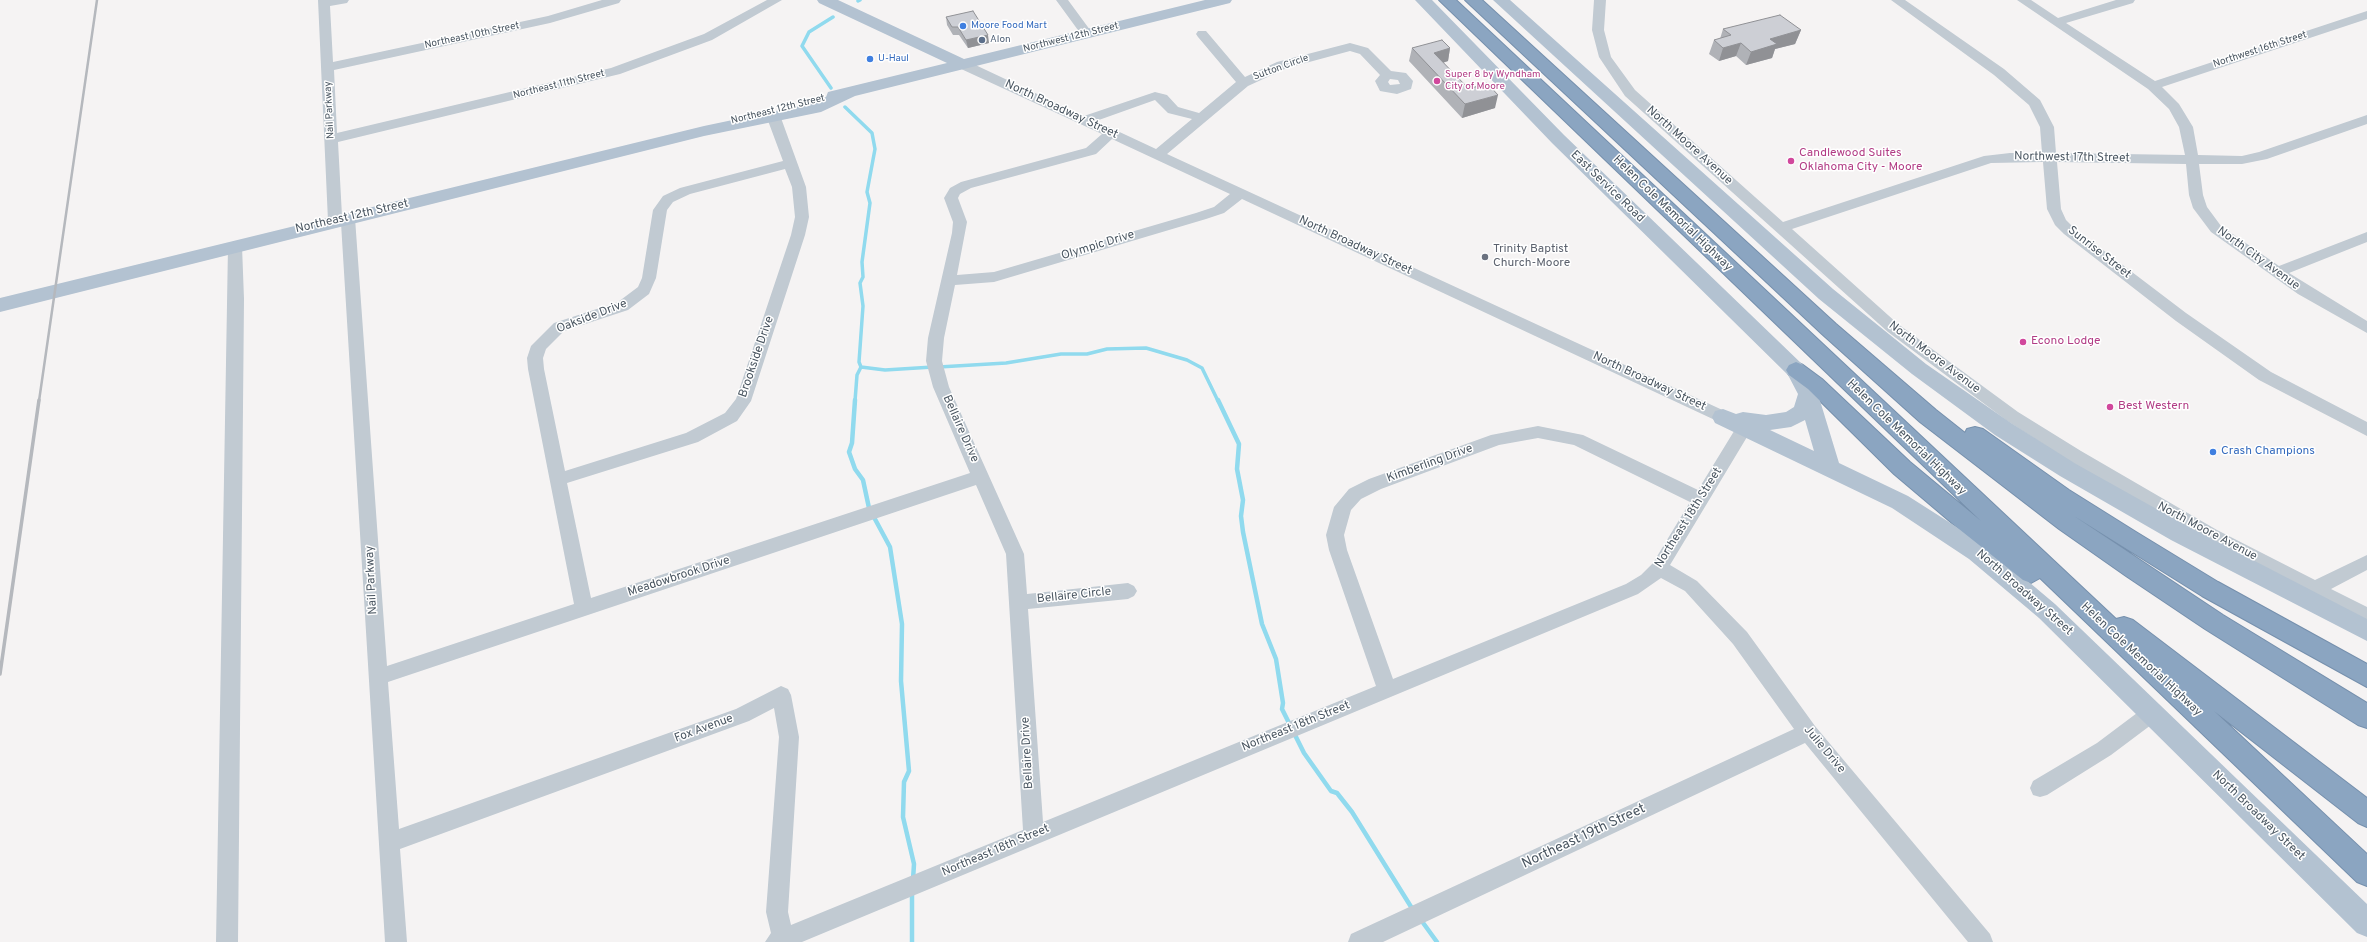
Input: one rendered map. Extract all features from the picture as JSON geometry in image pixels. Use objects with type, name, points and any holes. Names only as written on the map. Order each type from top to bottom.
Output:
[{"type":"highway","name":"Helen Cole Memorial Highway","points":[[1447,0],[2032,558],[2367,873]]},
{"type":"highway","name":"Helen Cole Memorial Highway","points":[[1473,0],[1828,329],[1928,416],[2068,523],[2214,622],[2367,717]]},
{"type":"highway","points":[[1828,329],[2006,457],[2128,540],[2210,589],[2367,676]]},
{"type":"highway","points":[[1796,370],[1815,384],[1902,468],[1967,523],[2140,659]]},
{"type":"highway","points":[[2032,558],[2248,721],[2367,814]]},
{"type":"main road","name":"North Broadway Street","points":[[825,0],[964,65]]},
{"type":"main road","name":"Northwest 12th Street","points":[[848,94],[1224,0]]},
{"type":"main road","name":"East Service Road","points":[[1423,0],[1558,139],[1796,370],[1808,394],[1829,466]]},
{"type":"main road","points":[[1501,0],[1826,294],[1884,343],[1919,370],[2003,429],[2094,485],[2179,533],[2367,631]]},
{"type":"main road","name":"Northeast 12th Street","points":[[0,304],[704,131],[740,117],[770,115],[815,108],[848,94]]},
{"type":"main road","points":[[1723,417],[1766,423],[1784,421],[1803,411],[1808,394]]},
{"type":"main road","name":"North Broadway Street","points":[[1723,417],[1829,466],[1900,502],[1977,552],[2028,594],[2367,923]]},
{"type":"street","points":[[324,2],[343,0]]},
{"type":"street","name":"Northeast 10th Street","points":[[328,67],[556,17],[615,0]]},
{"type":"street","name":"Northeast 11th Street","points":[[332,139],[615,71],[701,40],[776,0]]},
{"type":"street","points":[[1062,0],[1087,34]]},
{"type":"street","name":"North Moore Avenue","points":[[1600,0],[1597,21],[1600,38],[1609,65],[1620,82],[1643,105],[1893,328],[1935,361],[2012,416],[2154,504],[2367,616]]},
{"type":"street","name":"Sunrise Street","points":[[1897,0],[2026,93],[2042,114],[2047,127],[2054,209],[2060,222],[2069,231],[2181,317],[2246,363],[2306,399],[2365,426]]},
{"type":"street","name":"North City Avenue","points":[[2023,0],[2153,86],[2166,98],[2180,115],[2190,140],[2196,195],[2200,208],[2216,229],[2331,308],[2367,328]]},
{"type":"street","points":[[2057,22],[2129,0]]},
{"type":"street","name":"Nail Parkway","points":[[324,2],[332,139],[341,219],[391,842],[396,942]]},
{"type":"street","name":"Northwest 16th Street","points":[[2153,86],[2367,15]]},
{"type":"street","points":[[1202,34],[1243,83]]},
{"type":"street","name":"Sutton Circle","points":[[1158,154],[1243,83],[1282,65],[1348,47],[1359,49],[1366,53],[1387,76]]},
{"type":"street","name":"North Broadway Street","points":[[964,65],[1112,132],[1723,417]]},
{"type":"street","points":[[1085,120],[1155,96],[1162,98],[1173,110],[1201,117]]},
{"type":"street","name":"Brookside Drive","points":[[558,480],[692,438],[713,429],[737,409],[747,391],[802,224],[801,198],[790,163],[770,115]]},
{"type":"street","name":"Northwest 17th Street","points":[[1781,228],[1989,159],[2050,157],[2192,160],[2249,159],[2367,119]]},
{"type":"street","name":"Bellaire Drive","points":[[1034,835],[1020,602],[1013,546],[939,381],[934,361],[936,338],[960,222],[951,201],[955,191],[966,185],[1091,151],[1112,132]]},
{"type":"street","name":"Oakside Drive","points":[[584,609],[536,369],[535,358],[539,346],[559,327],[623,306],[644,290],[648,278],[660,210],[668,199],[685,191],[790,163]]},
{"type":"street","name":"Olympic Drive","points":[[948,280],[976,280],[994,277],[1202,216],[1219,210],[1241,193]]},
{"type":"street","points":[[2277,272],[2367,237]]},
{"type":"street","points":[[227,942],[236,299],[235,246]]},
{"type":"street","name":"Northeast 18th Street","points":[[781,941],[1034,835],[1632,589],[1647,580],[1659,568],[1745,428]]},
{"type":"street","name":"Kimberling Drive","points":[[1387,690],[1336,543],[1335,535],[1339,515],[1347,501],[1356,494],[1375,484],[1497,440],[1510,436],[1538,432],[1577,439],[1701,499]]},
{"type":"street","name":"Meadowbrook Drive","points":[[378,677],[981,476]]},
{"type":"street","points":[[2314,589],[2367,562]]},
{"type":"street","name":"Julie Drive","points":[[1659,568],[1691,586],[1712,605],[1753,654],[1786,703],[1808,732],[1982,942]]},
{"type":"street","name":"Bellaire Circle","points":[[1020,602],[1128,591]]},
{"type":"street","name":"Fox Avenue","points":[[391,842],[742,715],[781,695],[790,737],[777,912],[781,941]]},
{"type":"street","points":[[2040,788],[2104,749],[2152,713]]},
{"type":"street","name":"Northeast 19th Street","points":[[1368,938],[1808,732]]},
{"type":"building","points":[[973,11],[988,35],[966,40],[958,27],[952,27],[946,17]]},
{"type":"building","points":[[1780,15],[1801,30],[1770,39],[1777,44],[1751,52],[1741,43],[1723,48],[1714,40],[1731,35],[1723,29]]},
{"type":"building","points":[[1442,40],[1450,48],[1434,53],[1469,89],[1487,83],[1498,95],[1465,104],[1412,48]]},
{"type":"waterway","points":[[831,88],[802,46],[809,32],[833,17]]},
{"type":"waterway","points":[[845,107],[872,133],[875,149],[867,192],[870,203],[862,262],[863,277],[860,283],[863,306],[859,362],[861,367]]},
{"type":"waterway","points":[[939,367],[1006,363],[1061,354],[1087,354],[1107,349],[1146,348],[1187,360],[1202,368],[1218,401]]},
{"type":"waterway","points":[[855,401],[857,375],[861,367]]},
{"type":"waterway","points":[[861,367],[885,370],[933,367]]},
{"type":"waterway","points":[[855,400],[852,443],[849,452],[855,469],[863,480],[869,508],[890,547],[902,624],[901,681],[909,771],[904,782],[903,817],[914,864],[913,880]]},
{"type":"waterway","points":[[1218,400],[1239,444],[1237,469],[1243,500],[1241,516],[1243,532],[1262,624],[1276,659],[1283,703],[1282,709],[1291,727]]},
{"type":"waterway","points":[[1294,733],[1304,753],[1331,791],[1337,793],[1352,812],[1413,910]]},
{"type":"waterway","points":[[912,893],[912,942]]},
{"type":"waterway","points":[[1421,920],[1437,942]]},
{"type":"railway","points":[[39,401],[97,0]]},
{"type":"railway","points":[[0,674],[39,400]]},
{"type":"place","name":"Moore Food Mart","points":[[963,26]]},
{"type":"place","name":"Alon","points":[[982,40]]},
{"type":"place","name":"U-Haul","points":[[870,59]]},
{"type":"place","name":"Super 8 by Wyndham City of Moore","points":[[1437,81]]},
{"type":"place","name":"Candlewood Suites Oklahoma City - Moore","points":[[1791,161]]},
{"type":"place","name":"Trinity Baptist Church-Moore","points":[[1485,257]]},
{"type":"place","name":"Econo Lodge","points":[[2023,342]]},
{"type":"place","name":"Best Western","points":[[2110,407]]},
{"type":"place","name":"Crash Champions","points":[[2213,452]]}]
